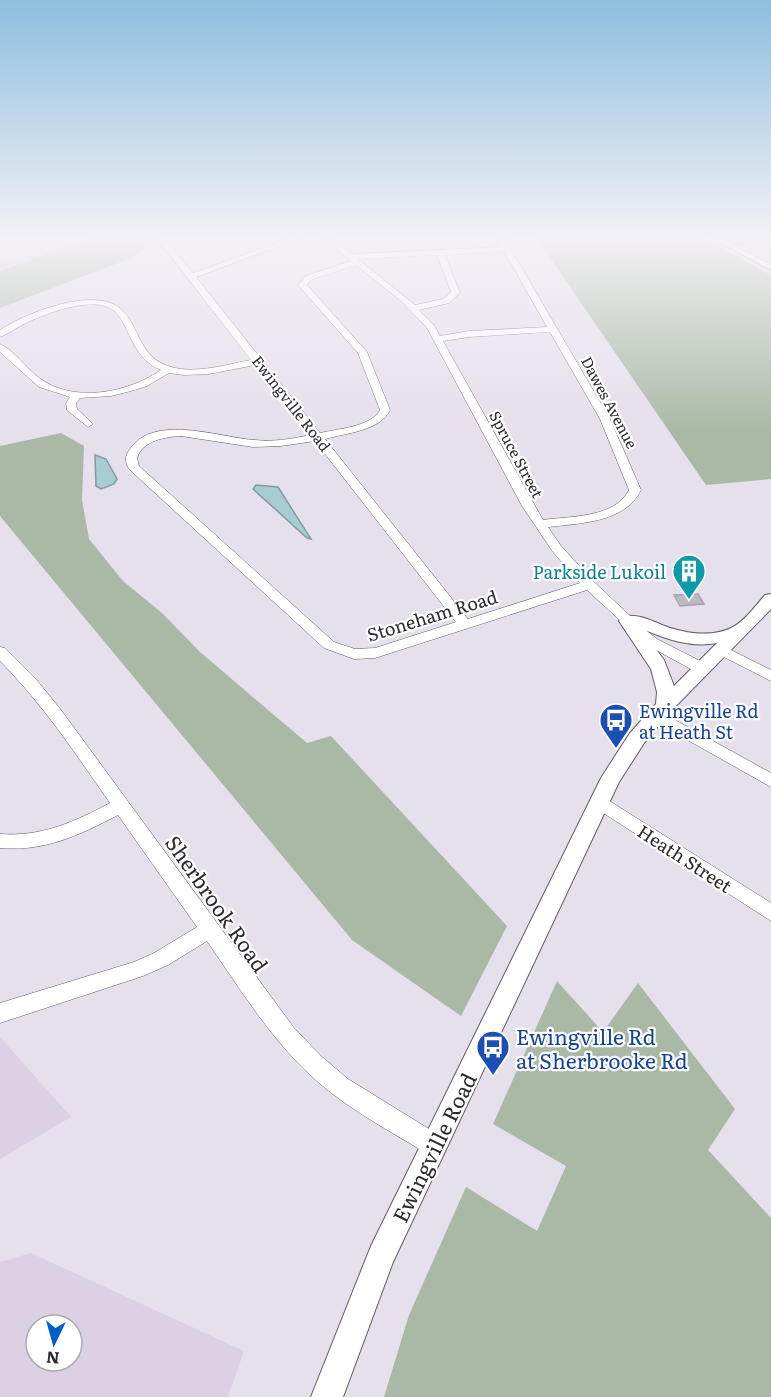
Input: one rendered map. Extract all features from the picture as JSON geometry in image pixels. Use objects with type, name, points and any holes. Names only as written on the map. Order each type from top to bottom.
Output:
[{"type":"main road","name":"Ewingville Road","points":[[327,1397],[381,1256],[614,772],[637,738],[661,711],[771,600]]},
{"type":"main road","points":[[627,621],[637,621],[673,635],[690,638],[714,638],[739,632]]},
{"type":"main road","points":[[627,621],[661,668],[667,690],[661,711]]},
{"type":"street","name":"Ewingville Road","points":[[212,301],[465,624]]},
{"type":"street","points":[[317,301],[362,352],[385,410],[381,418],[369,424],[318,436]]},
{"type":"street","name":"Spruce Street","points":[[406,301],[414,308],[439,339],[539,524],[557,549],[589,585],[652,642],[703,669]]},
{"type":"street","points":[[414,308],[445,301]]},
{"type":"street","name":"Dawes Avenue","points":[[537,301],[605,418],[635,490],[630,501],[618,510],[539,524]]},
{"type":"street","points":[[0,334],[10,327],[66,305],[103,303],[118,309],[150,360],[168,369],[201,372],[259,361]]},
{"type":"street","points":[[439,339],[469,334],[553,329]]},
{"type":"street","points":[[0,347],[45,387],[77,395],[103,393],[140,385],[154,380],[168,369]]},
{"type":"street","points":[[77,395],[71,403],[72,410],[88,424]]},
{"type":"street","name":"Stoneham Road","points":[[318,436],[282,444],[254,444],[212,434],[176,432],[145,441],[131,456],[134,468],[297,614],[328,645],[354,654],[375,653],[589,585]]},
{"type":"street","points":[[721,650],[771,676]]},
{"type":"street","name":"Sherbrook Road","points":[[0,652],[56,714],[274,1020],[298,1049],[327,1076],[359,1100],[434,1145]]},
{"type":"street","points":[[661,711],[771,781]]},
{"type":"street","name":"Heath Street","points":[[600,802],[771,914]]},
{"type":"street","points":[[0,841],[23,842],[59,835],[80,827],[120,805]]},
{"type":"street","points":[[0,1013],[136,970],[161,959],[209,930]]},
{"type":"shaded area","points":[[0,1037],[71,1117],[0,1159]]},
{"type":"shaded area","points":[[31,1253],[244,1351],[228,1397],[0,1397],[0,1262]]},
{"type":"green space","points":[[0,301],[18,301],[0,308]]},
{"type":"green space","points":[[580,301],[771,301],[771,479],[706,485]]},
{"type":"green space","points":[[61,433],[84,446],[82,500],[89,539],[123,581],[162,613],[200,652],[307,743],[331,736],[507,926],[461,1016],[352,940],[0,516],[0,446]]},
{"type":"green space","points":[[557,981],[603,1032],[638,983],[735,1109],[708,1150],[771,1218],[771,1397],[384,1397],[409,1315],[466,1187],[537,1231],[566,1166],[493,1124]]},
{"type":"water","points":[[95,455],[106,459],[117,479],[114,484],[101,489],[96,486]]},
{"type":"water","points":[[256,485],[278,487],[311,539],[307,538],[253,489]]},
{"type":"building","name":"Parkside Lukoil","points":[[698,594],[704,604],[680,606],[674,595]]},
{"type":"place","name":"Parkside Lukoil","points":[[689,600]]},
{"type":"place","name":"Ewingville Rd at Heath St","points":[[616,749]]},
{"type":"place","name":"Ewingville Rd at Sherbrooke Rd","points":[[493,1076]]}]
